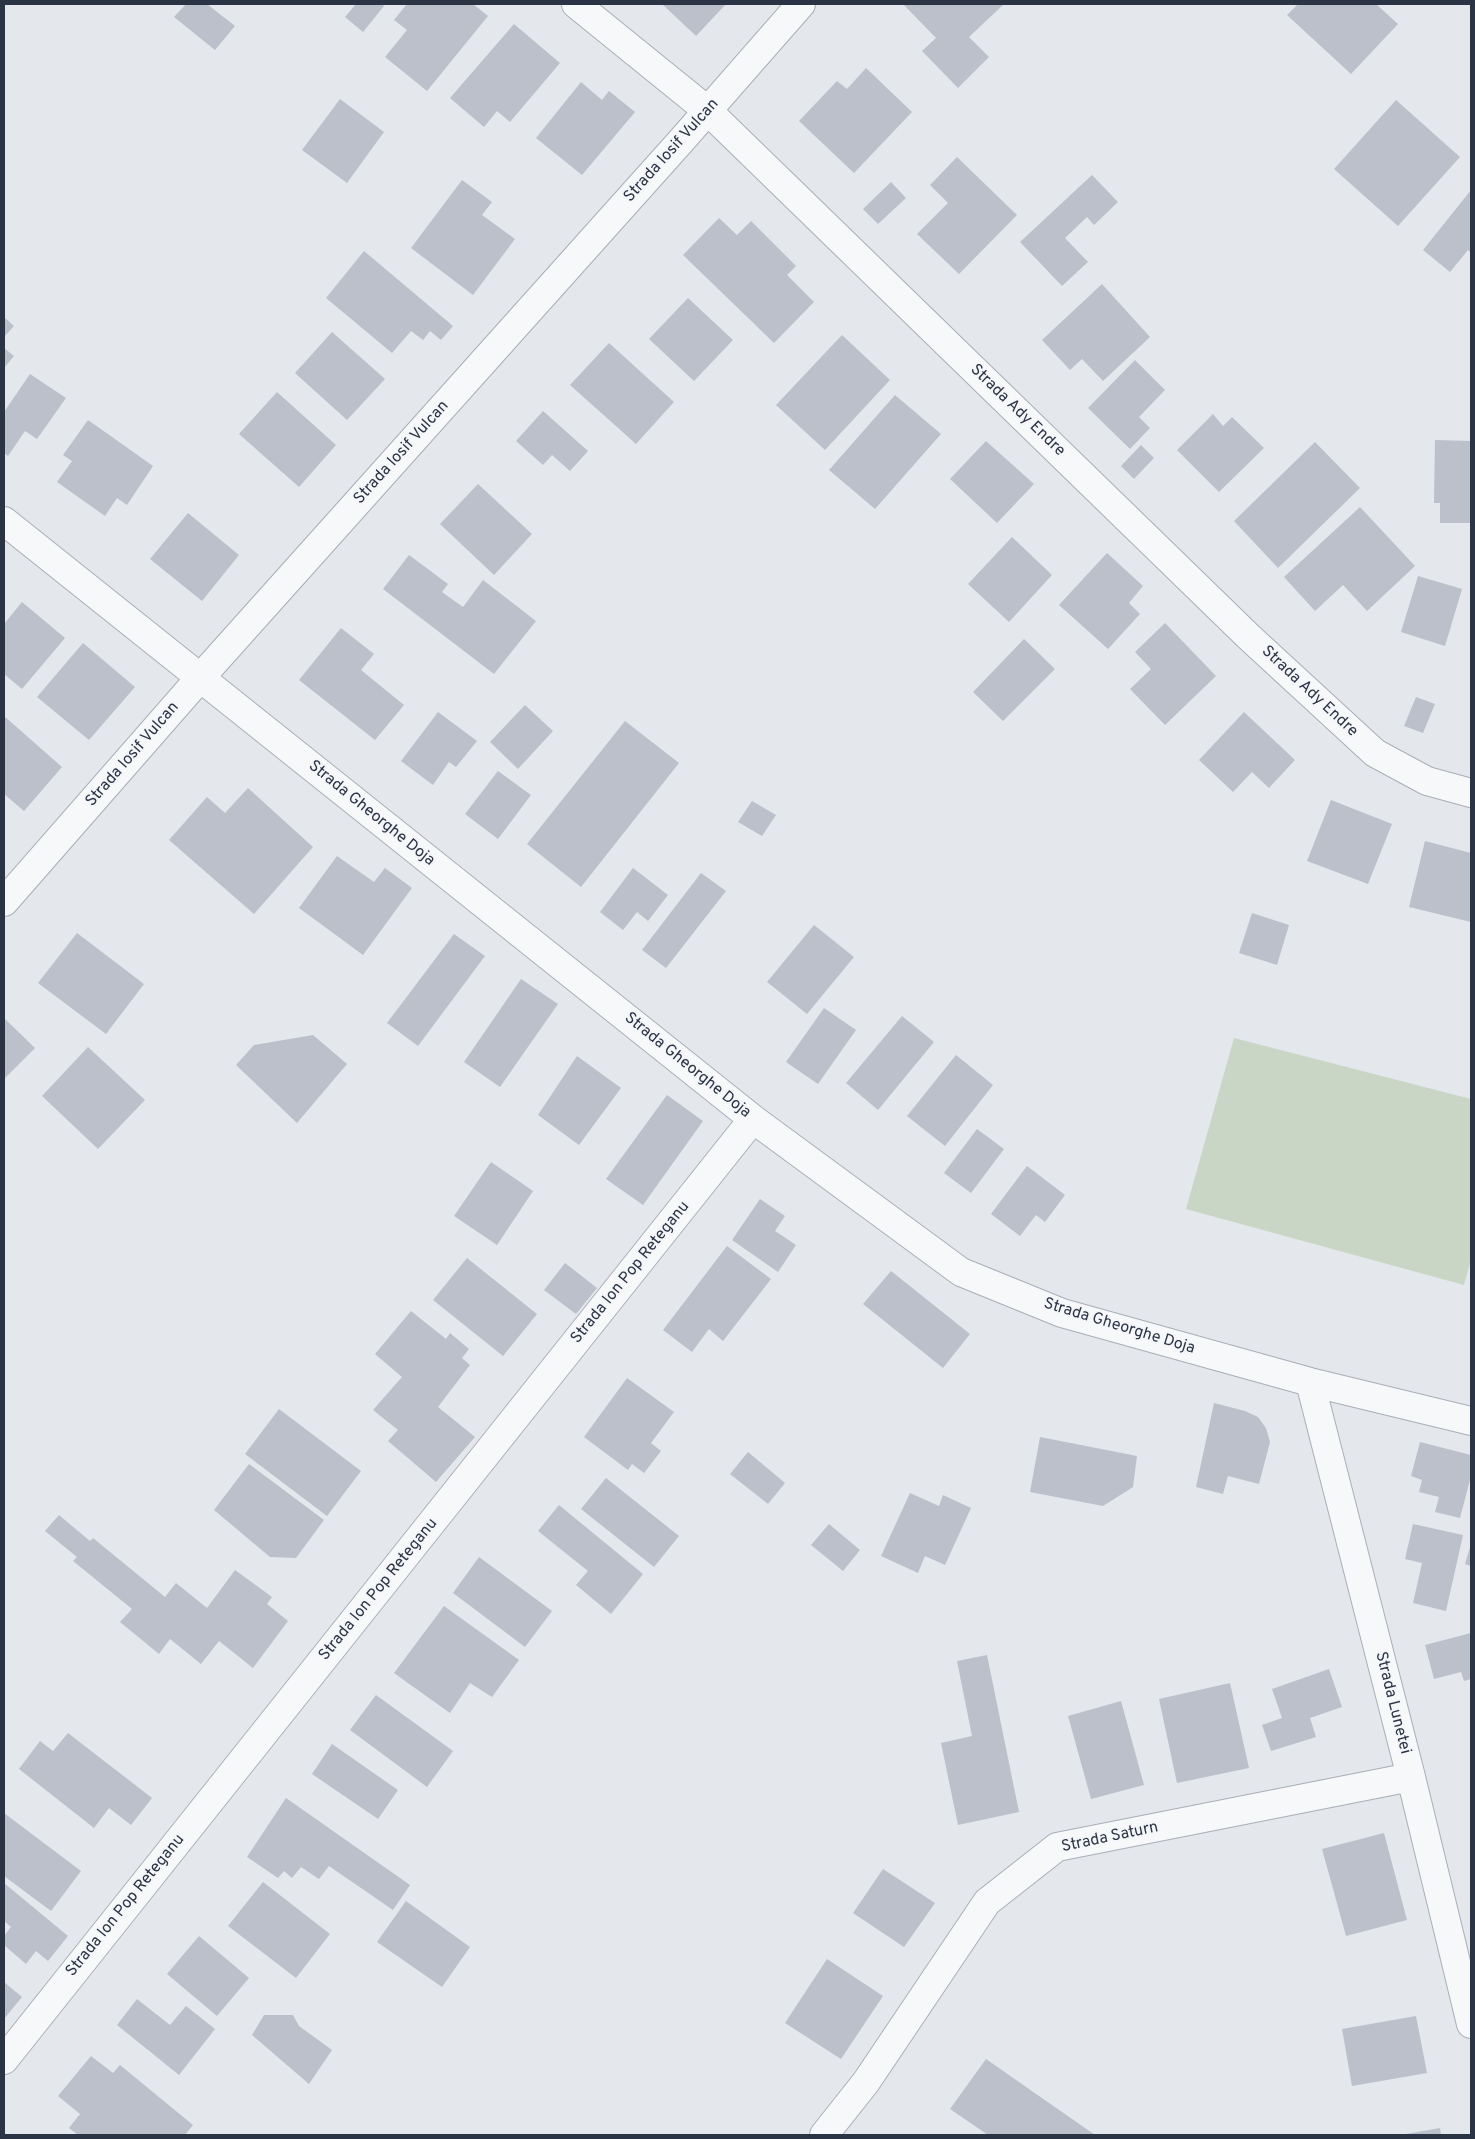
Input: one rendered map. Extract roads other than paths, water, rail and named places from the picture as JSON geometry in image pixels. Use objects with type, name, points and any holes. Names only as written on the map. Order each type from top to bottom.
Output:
[{"type":"street","name":"Strada Ady Endre","points":[[576,4],[708,111],[1249,637],[1375,753],[1427,781],[1471,793]]},
{"type":"street","name":"Strada Iosif Vulcan","points":[[4,902],[200,678],[708,111],[801,4]]},
{"type":"street","name":"Strada Gheorghe Doja","points":[[4,521],[753,1119],[961,1272],[1062,1313],[1310,1382],[1471,1421]]},
{"type":"street","name":"Strada Ion Pop Reteganu","points":[[4,2060],[753,1119]]},
{"type":"street","name":"Strada Lunetei","points":[[1310,1382],[1411,1777],[1471,2024]]},
{"type":"street","name":"Strada Saturn","points":[[824,2135],[866,2082],[987,1902],[1057,1848],[1411,1777]]}]
